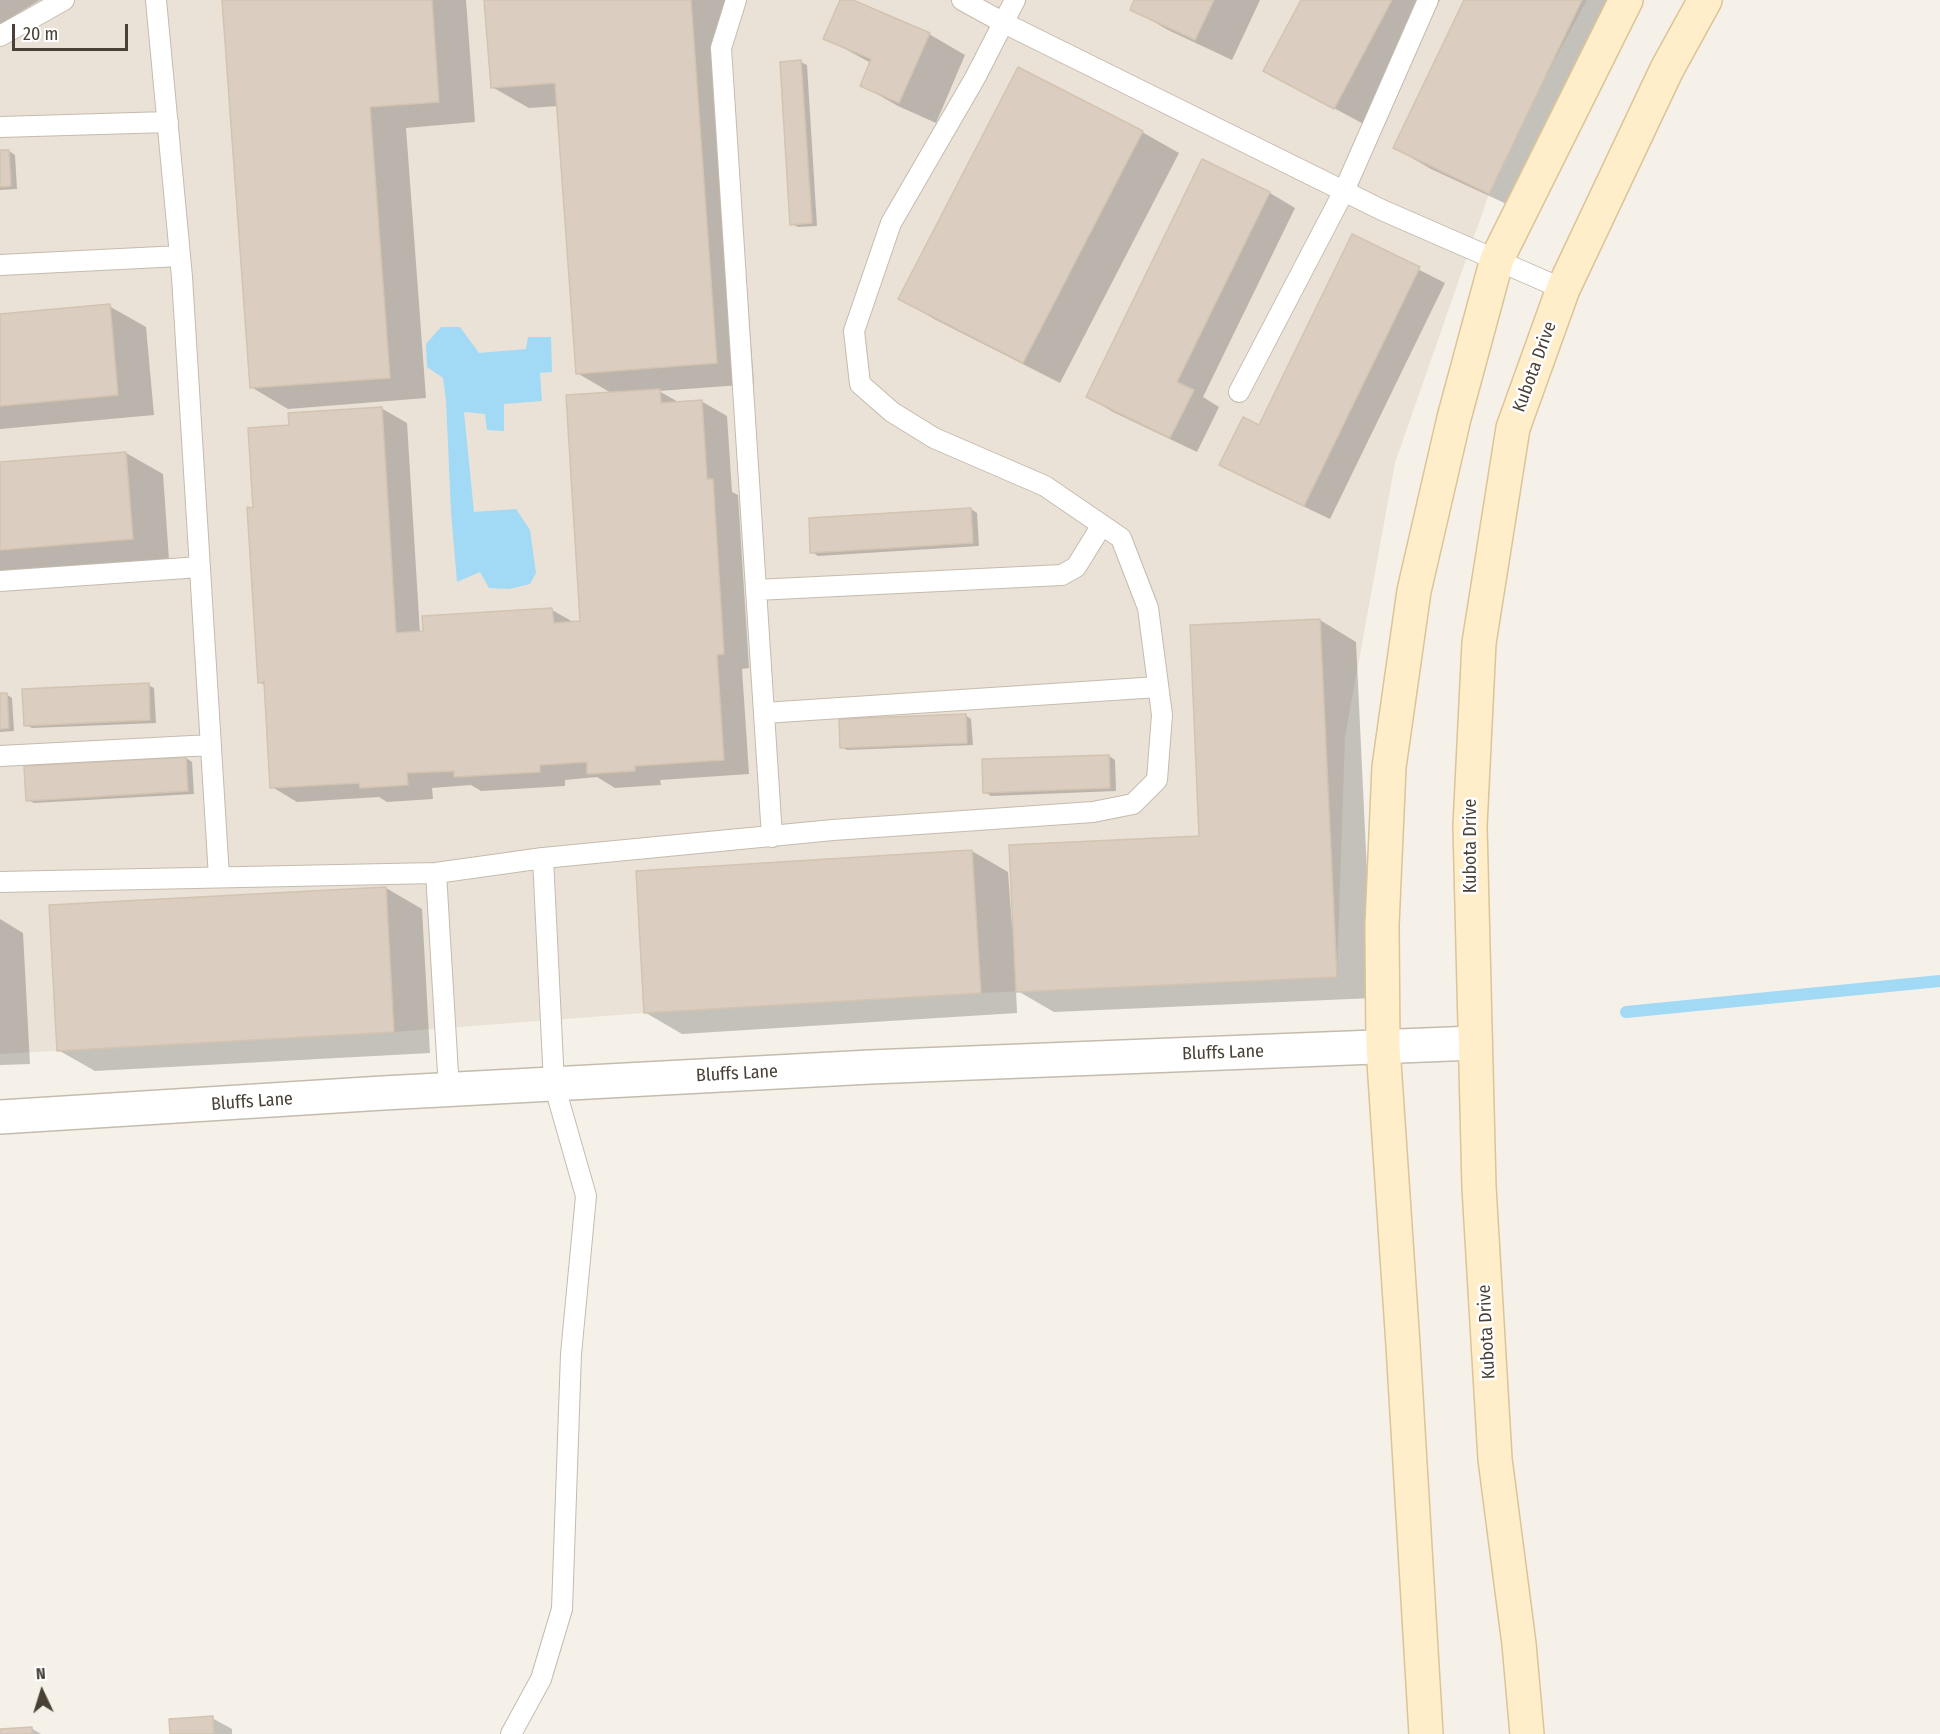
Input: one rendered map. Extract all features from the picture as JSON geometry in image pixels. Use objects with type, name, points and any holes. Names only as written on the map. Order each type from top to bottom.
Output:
[{"type":"street","points":[[1426,1734],[1383,1047],[1382,925],[1389,766],[1414,591],[1454,418],[1497,259],[1626,0]]},
{"type":"street","name":"Kubota Drive","points":[[1527,1734],[1519,1644],[1495,1459],[1479,1186],[1470,826],[1479,643],[1513,428],[1563,289],[1666,69],[1705,0]]},
{"type":"street","name":"Bluffs Lane","points":[[0,1117],[870,1067],[1474,1043]]},
{"type":"lane","points":[[0,36],[64,0]]},
{"type":"lane","points":[[156,0],[180,256],[219,877]]},
{"type":"lane","points":[[736,0],[721,48],[772,837]]},
{"type":"lane","points":[[962,0],[1382,210],[1563,289]]},
{"type":"lane","points":[[0,882],[436,873],[543,858],[833,830],[1092,812],[1133,804],[1157,780],[1162,715],[1148,608],[1121,538],[1045,486],[933,438],[892,412],[860,384],[854,331],[891,223],[975,78],[1015,0]]},
{"type":"lane","points":[[1239,393],[1344,191],[1428,0]]},
{"type":"lane","points":[[0,128],[168,122]]},
{"type":"lane","points":[[0,265],[180,256]]},
{"type":"lane","points":[[756,590],[1062,574],[1076,567],[1102,525]]},
{"type":"lane","points":[[0,581],[200,567]]},
{"type":"lane","points":[[764,713],[1158,687]]},
{"type":"lane","points":[[0,756],[211,745]]},
{"type":"lane","points":[[511,1734],[541,1679],[562,1610],[571,1354],[586,1196],[554,1084],[543,858]]},
{"type":"lane","points":[[436,873],[448,1090]]},
{"type":"shaded area","points":[[0,0],[1587,0],[1513,137],[1489,194],[1395,463],[1345,737],[1337,977],[981,993],[644,1013],[394,1032],[0,1054]]},
{"type":"water","points":[[441,327],[460,327],[479,353],[526,349],[528,337],[551,337],[552,372],[540,373],[542,401],[504,404],[504,431],[487,430],[485,414],[464,412],[474,512],[516,509],[530,530],[536,573],[530,584],[509,589],[489,588],[480,572],[457,582],[443,378],[427,367],[426,344]]},
{"type":"building","points":[[222,0],[432,0],[439,102],[370,107],[390,378],[250,388]]},
{"type":"building","points":[[484,0],[691,0],[717,363],[576,374],[555,83],[491,88]]},
{"type":"building","points":[[840,0],[853,0],[930,33],[899,103],[860,86],[871,59],[823,39]]},
{"type":"building","points":[[1134,0],[1214,0],[1195,40],[1130,10]]},
{"type":"building","points":[[1301,0],[1392,0],[1334,109],[1263,71]]},
{"type":"building","points":[[1464,0],[1582,0],[1489,194],[1393,148]]},
{"type":"building","points":[[801,60],[812,223],[790,225],[780,62]]},
{"type":"building","points":[[1018,67],[1143,131],[1023,363],[898,299]]},
{"type":"building","points":[[0,150],[9,150],[11,186],[0,187]]},
{"type":"building","points":[[1202,159],[1270,192],[1177,382],[1194,390],[1170,438],[1086,397]]},
{"type":"building","points":[[1352,234],[1420,267],[1304,506],[1219,465],[1243,417],[1259,425]]},
{"type":"building","points":[[110,304],[118,395],[0,406],[0,314]]},
{"type":"building","points":[[660,389],[661,403],[702,400],[707,479],[713,479],[724,654],[717,655],[724,760],[635,766],[635,771],[587,774],[587,762],[540,765],[540,772],[454,777],[454,771],[407,773],[408,785],[360,788],[359,783],[270,788],[264,682],[258,683],[247,507],[253,508],[248,428],[289,425],[288,413],[382,407],[396,633],[423,631],[422,616],[552,608],[554,623],[580,621],[566,395]]},
{"type":"building","points":[[126,452],[133,539],[0,550],[0,462]]},
{"type":"building","points":[[971,508],[973,543],[810,553],[809,518]]},
{"type":"building","points":[[1320,619],[1337,977],[1016,992],[1009,845],[1199,836],[1190,625]]},
{"type":"building","points":[[149,683],[150,720],[24,726],[22,689]]},
{"type":"building","points":[[0,693],[7,693],[9,728],[0,729]]},
{"type":"building","points":[[966,714],[967,743],[840,748],[839,719]]},
{"type":"building","points":[[1109,755],[1110,788],[983,793],[982,759]]},
{"type":"building","points":[[186,757],[188,791],[26,801],[24,766]]},
{"type":"building","points":[[972,850],[981,993],[644,1013],[636,871]]},
{"type":"building","points":[[386,887],[394,1032],[57,1051],[49,905]]},
{"type":"building","points":[[213,1716],[214,1734],[170,1734],[169,1719]]},
{"type":"building","points":[[32,1727],[32,1734],[0,1734],[0,1729]]},
{"type":"waterway","points":[[1626,1012],[1940,981]]}]
